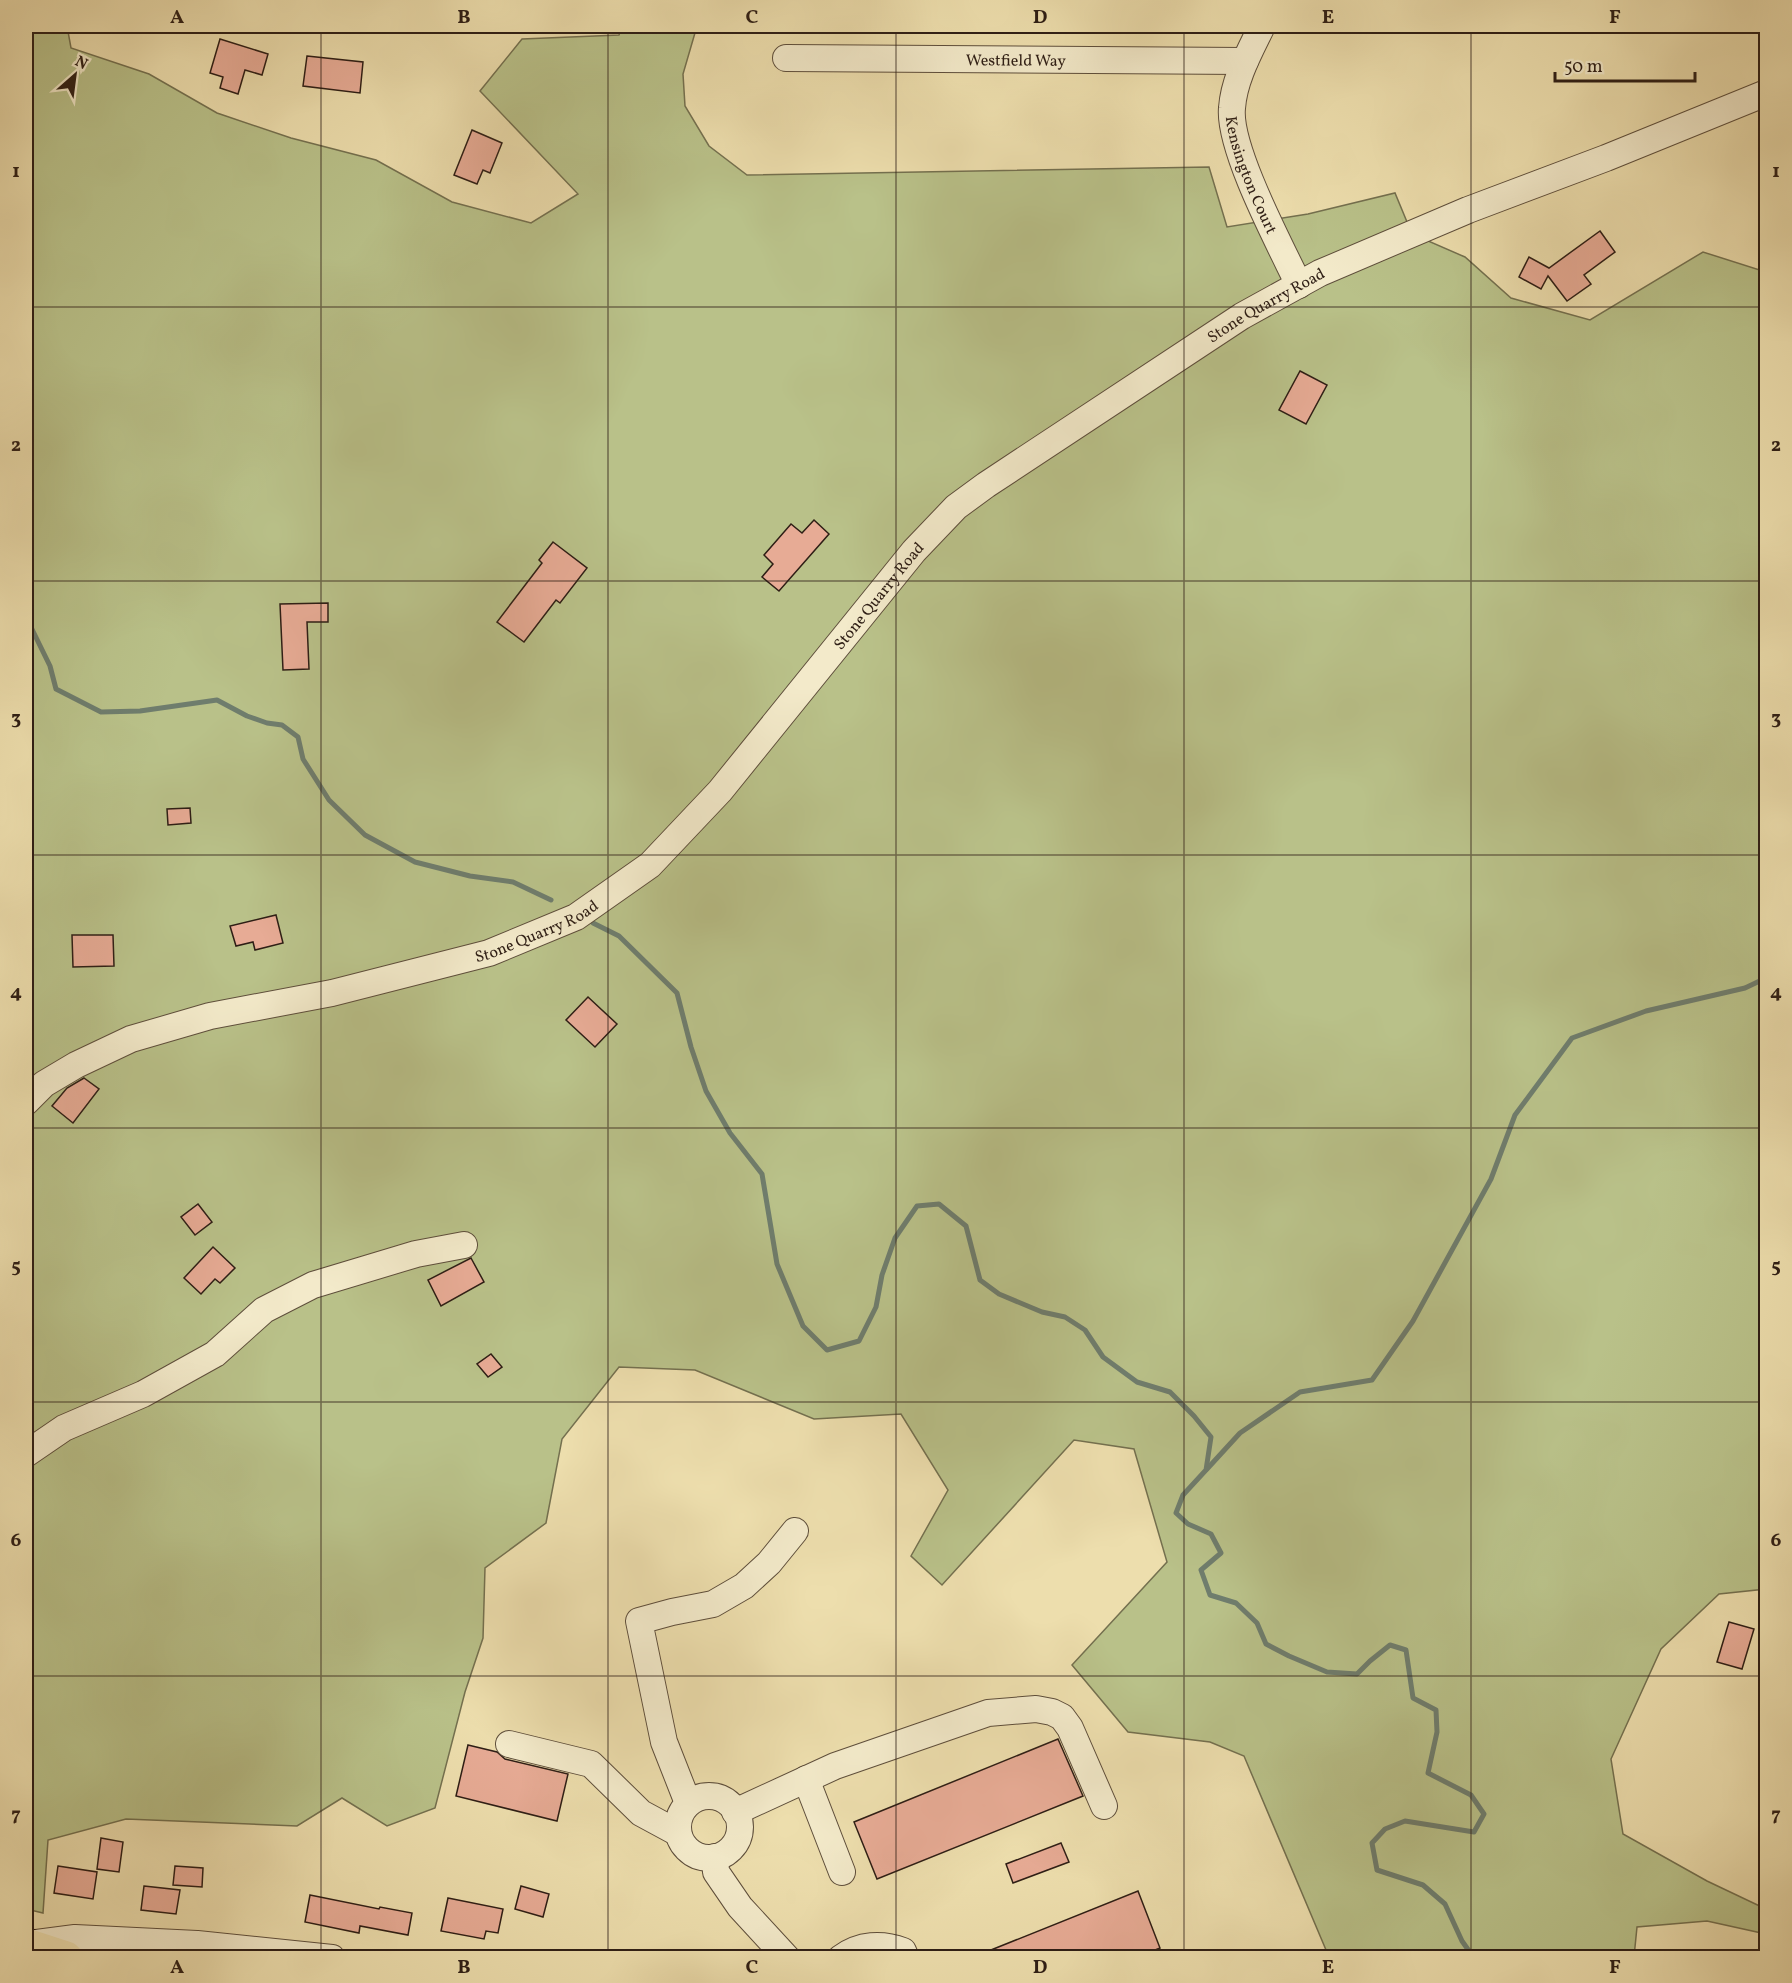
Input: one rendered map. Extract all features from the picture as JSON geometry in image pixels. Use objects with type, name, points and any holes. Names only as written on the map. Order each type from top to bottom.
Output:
[{"type":"main road","points":[[26,1944],[66,1958]]},
{"type":"street","name":"Kensington Court","points":[[1262,26],[1245,61],[1232,109],[1235,134],[1265,213],[1299,285]]},
{"type":"street","name":"Westfield Way","points":[[786,58],[1245,61]]},
{"type":"street","name":"Stone Quarry Road","points":[[26,1102],[44,1084],[76,1065],[131,1039],[210,1016],[332,993],[489,953],[576,917],[650,865],[720,791],[914,551],[956,507],[986,485],[1242,316],[1320,273],[1468,210],[1606,158],[1767,93]]},
{"type":"street","points":[[26,1454],[64,1428],[143,1394],[215,1354],[264,1310],[313,1286],[416,1254],[465,1245]]},
{"type":"street","points":[[688,1803],[664,1742],[639,1621],[713,1604],[744,1586],[769,1563],[795,1531]]},
{"type":"street","points":[[735,1812],[835,1766],[988,1713],[1036,1709],[1052,1712],[1062,1717],[1070,1728],[1104,1806]]},
{"type":"street","points":[[509,1744],[591,1764],[641,1813],[678,1833],[686,1847],[699,1856],[715,1857],[730,1850],[739,1837],[740,1821],[733,1806],[719,1797],[703,1796],[688,1803],[679,1817],[678,1833]]},
{"type":"street","points":[[806,1779],[842,1872]]},
{"type":"street","points":[[715,1857],[716,1872],[741,1907],[788,1958]]},
{"type":"street","points":[[26,1944],[75,1938],[196,1951],[332,1958]]},
{"type":"street","points":[[841,1958],[871,1945],[888,1946],[903,1951],[906,1958]]},
{"type":"green space","points":[[26,26],[67,26],[71,48],[149,74],[217,113],[291,138],[376,160],[452,202],[531,223],[578,194],[480,91],[522,39],[619,35],[622,26],[697,26],[683,74],[685,106],[709,146],[747,175],[1209,167],[1227,227],[1308,214],[1395,193],[1412,234],[1465,257],[1511,298],[1590,320],[1703,252],[1766,272],[1766,1589],[1719,1594],[1661,1649],[1611,1759],[1623,1834],[1707,1881],[1766,1909],[1766,1934],[1707,1921],[1637,1927],[1634,1957],[1329,1957],[1244,1756],[1210,1742],[1128,1732],[1072,1665],[1167,1562],[1134,1449],[1074,1440],[942,1585],[911,1556],[948,1490],[901,1414],[814,1419],[695,1370],[619,1367],[562,1439],[546,1523],[485,1568],[483,1638],[465,1692],[435,1808],[387,1826],[342,1798],[297,1826],[126,1819],[48,1840],[43,1913],[26,1909]]},
{"type":"building","points":[[220,39],[268,54],[262,75],[245,70],[238,94],[220,88],[223,77],[210,73]]},
{"type":"building","points":[[307,56],[363,62],[360,93],[303,86]]},
{"type":"building","points":[[472,130],[502,143],[490,173],[483,170],[477,184],[454,175]]},
{"type":"building","points":[[1600,231],[1615,252],[1584,275],[1591,284],[1567,301],[1548,276],[1541,289],[1519,277],[1529,257],[1549,268]]},
{"type":"building","points":[[1300,371],[1327,385],[1306,424],[1279,410]]},
{"type":"building","points":[[814,520],[829,534],[779,591],[762,577],[773,564],[764,555],[791,524],[802,533]]},
{"type":"building","points":[[553,542],[587,568],[560,603],[556,600],[524,642],[497,622],[542,563],[539,560]]},
{"type":"building","points":[[328,603],[328,622],[307,622],[309,669],[283,670],[280,604]]},
{"type":"building","points":[[190,808],[191,823],[168,825],[167,809]]},
{"type":"building","points":[[276,915],[283,943],[255,950],[253,942],[236,946],[230,926]]},
{"type":"building","points":[[72,935],[113,935],[114,966],[73,967]]},
{"type":"building","points":[[588,997],[617,1024],[595,1047],[566,1020]]},
{"type":"building","points":[[84,1078],[99,1089],[73,1123],[52,1106],[67,1088]]},
{"type":"building","points":[[198,1204],[212,1222],[195,1235],[181,1217]]},
{"type":"building","points":[[213,1247],[235,1268],[220,1283],[215,1279],[201,1294],[184,1278]]},
{"type":"building","points":[[471,1258],[484,1282],[441,1306],[428,1280]]},
{"type":"building","points":[[491,1354],[502,1367],[488,1377],[477,1364]]},
{"type":"building","points":[[1729,1622],[1754,1629],[1742,1669],[1717,1662]]},
{"type":"building","points":[[1058,1739],[1083,1796],[877,1879],[854,1822]]},
{"type":"building","points":[[468,1745],[497,1752],[505,1759],[568,1774],[557,1821],[456,1796]]},
{"type":"building","points":[[101,1838],[123,1842],[119,1872],[97,1869]]},
{"type":"building","points":[[1061,1843],[1069,1862],[1013,1883],[1006,1864]]},
{"type":"building","points":[[58,1866],[97,1872],[93,1899],[54,1893]]},
{"type":"building","points":[[175,1866],[203,1868],[202,1887],[173,1885]]},
{"type":"building","points":[[144,1886],[180,1890],[176,1914],[141,1910]]},
{"type":"building","points":[[521,1886],[549,1894],[543,1917],[515,1909]]},
{"type":"building","points":[[1138,1891],[1160,1948],[1136,1958],[971,1958]]},
{"type":"building","points":[[310,1895],[412,1913],[408,1935],[360,1926],[359,1933],[305,1922]]},
{"type":"building","points":[[448,1898],[503,1909],[498,1933],[486,1931],[484,1939],[441,1931]]},
{"type":"waterway","points":[[26,617],[50,666],[56,689],[101,712],[140,711],[217,700],[247,716],[282,725],[298,737],[303,759],[329,800],[365,835],[415,862],[470,876],[513,882],[551,900]]},
{"type":"waterway","points":[[593,923],[619,936],[677,993],[691,1047],[706,1091],[730,1133],[762,1174],[777,1264],[803,1326],[827,1350],[859,1341],[876,1307],[882,1275],[895,1238],[917,1206],[939,1204],[966,1226],[980,1280],[999,1294],[1042,1312],[1065,1317],[1085,1330],[1103,1357],[1137,1382],[1170,1392],[1211,1437],[1206,1470],[1183,1495],[1176,1513],[1188,1524],[1211,1534],[1221,1553],[1201,1570],[1210,1595],[1236,1603],[1257,1623],[1266,1644],[1327,1672],[1357,1674],[1390,1645],[1406,1650],[1413,1698],[1436,1710],[1437,1732],[1428,1773],[1471,1795],[1484,1814],[1474,1832],[1405,1821],[1385,1829],[1372,1843],[1377,1870],[1423,1885],[1445,1904],[1462,1941],[1474,1958]]},
{"type":"waterway","points":[[1207,1469],[1240,1433],[1300,1392],[1372,1380],[1413,1321],[1491,1179],[1515,1115],[1572,1038],[1646,1011],[1745,988],[1766,978]]}]
